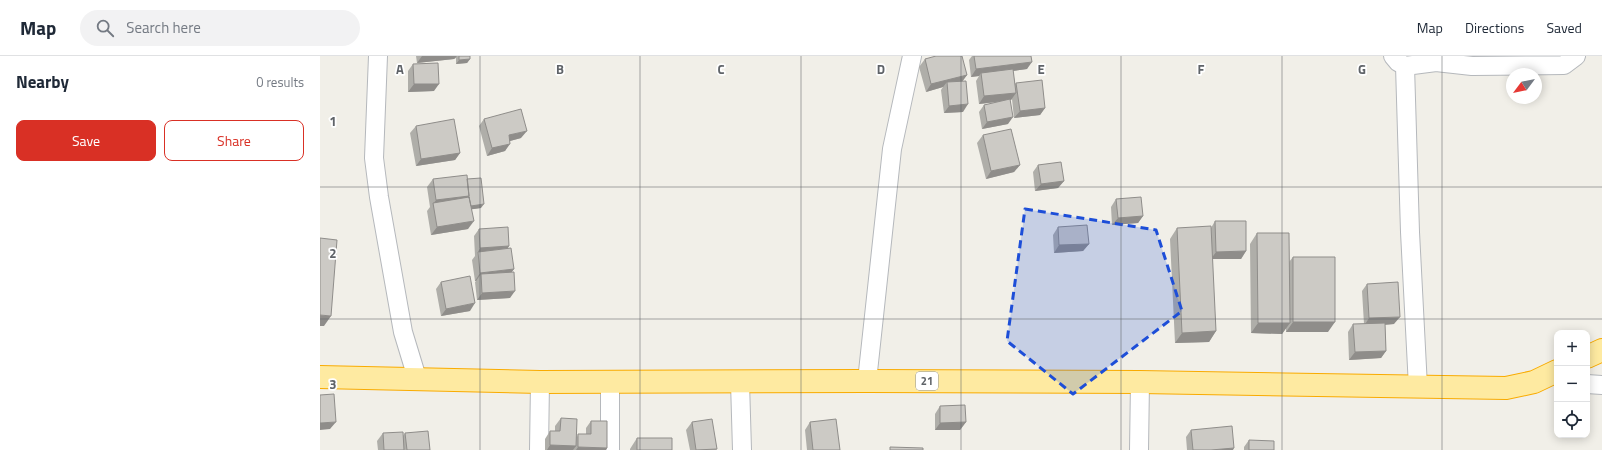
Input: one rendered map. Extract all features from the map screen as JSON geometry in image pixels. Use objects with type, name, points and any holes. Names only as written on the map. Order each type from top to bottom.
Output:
[{"type":"highway","points":[[1590,355],[1602,350]]},
{"type":"highway","name":"21","points":[[320,377],[417,378],[540,382],[1140,382],[1506,388],[1534,382],[1554,372]]},
{"type":"street","points":[[378,56],[374,158],[378,191],[403,332],[417,378]]},
{"type":"street","points":[[867,381],[892,149],[912,56]]},
{"type":"street","points":[[1418,387],[1399,61],[1436,62],[1472,66],[1564,65],[1576,56]]},
{"type":"street","points":[[610,381],[610,450]]},
{"type":"street","points":[[539,450],[540,382]]},
{"type":"street","points":[[740,382],[742,450]]},
{"type":"street","points":[[1139,450],[1140,382]]},
{"type":"street","points":[[1534,382],[1554,383]]},
{"type":"street","points":[[1590,384],[1602,385]]},
{"type":"highlighted area","points":[[1025,209],[1156,230],[1182,311],[1073,394],[1007,341]]},
{"type":"building","points":[[459,56],[470,56],[470,59],[459,60]]},
{"type":"building","points":[[936,56],[962,56],[967,75],[931,84],[925,59]]},
{"type":"building","points":[[974,56],[1031,56],[1032,62],[976,69]]},
{"type":"building","points":[[438,63],[439,84],[414,84],[413,64]]},
{"type":"building","points":[[1013,69],[1016,93],[984,96],[981,73]]},
{"type":"building","points":[[1042,80],[1045,108],[1020,111],[1016,83]]},
{"type":"building","points":[[966,81],[968,104],[949,106],[947,82]]},
{"type":"building","points":[[1010,99],[1013,117],[987,122],[984,105]]},
{"type":"building","points":[[521,109],[527,131],[509,135],[510,144],[492,148],[484,119]]},
{"type":"building","points":[[454,119],[460,153],[421,159],[416,126]]},
{"type":"building","points":[[1011,129],[1020,165],[991,171],[983,135]]},
{"type":"building","points":[[1061,162],[1064,181],[1041,184],[1038,165]]},
{"type":"building","points":[[467,175],[469,196],[436,200],[433,179]]},
{"type":"building","points":[[481,178],[484,204],[471,206],[467,179]]},
{"type":"building","points":[[469,197],[474,221],[437,227],[433,203]]},
{"type":"building","points":[[1141,197],[1143,216],[1118,218],[1116,199]]},
{"type":"building","points":[[1215,221],[1246,221],[1246,251],[1216,252]]},
{"type":"building","points":[[1087,225],[1089,244],[1059,245],[1058,227]]},
{"type":"building","points":[[1211,226],[1216,331],[1182,333],[1177,228]]},
{"type":"building","points":[[508,227],[509,246],[480,248],[479,229]]},
{"type":"building","points":[[1257,233],[1289,233],[1290,323],[1258,323]]},
{"type":"building","points":[[320,238],[337,240],[331,316],[320,315]]},
{"type":"building","points":[[511,248],[514,269],[480,273],[478,252]]},
{"type":"building","points":[[1293,257],[1335,257],[1335,322],[1293,322]]},
{"type":"building","points":[[514,272],[515,291],[482,293],[481,274]]},
{"type":"building","points":[[470,276],[475,303],[446,309],[441,282]]},
{"type":"building","points":[[1398,282],[1400,317],[1369,318],[1367,284]]},
{"type":"building","points":[[1385,323],[1386,351],[1355,352],[1353,324]]},
{"type":"building","points":[[334,394],[336,422],[320,423],[320,395]]},
{"type":"building","points":[[965,405],[966,422],[940,423],[940,406]]},
{"type":"building","points":[[561,418],[577,419],[576,446],[550,445],[550,431],[560,431]]},
{"type":"building","points":[[712,419],[717,449],[696,450],[692,422]]},
{"type":"building","points":[[836,419],[840,450],[813,450],[810,422]]},
{"type":"building","points":[[591,421],[607,421],[607,448],[578,447],[578,434],[591,434]]},
{"type":"building","points":[[1232,426],[1234,448],[1193,450],[1191,430]]},
{"type":"building","points":[[428,431],[430,450],[407,450],[405,433]]},
{"type":"building","points":[[403,432],[404,450],[384,450],[383,433]]},
{"type":"building","points":[[637,438],[672,438],[672,450],[637,450]]},
{"type":"building","points":[[1249,440],[1274,441],[1274,450],[1249,450]]},
{"type":"building","points":[[890,447],[923,448],[923,450],[890,450]]}]
